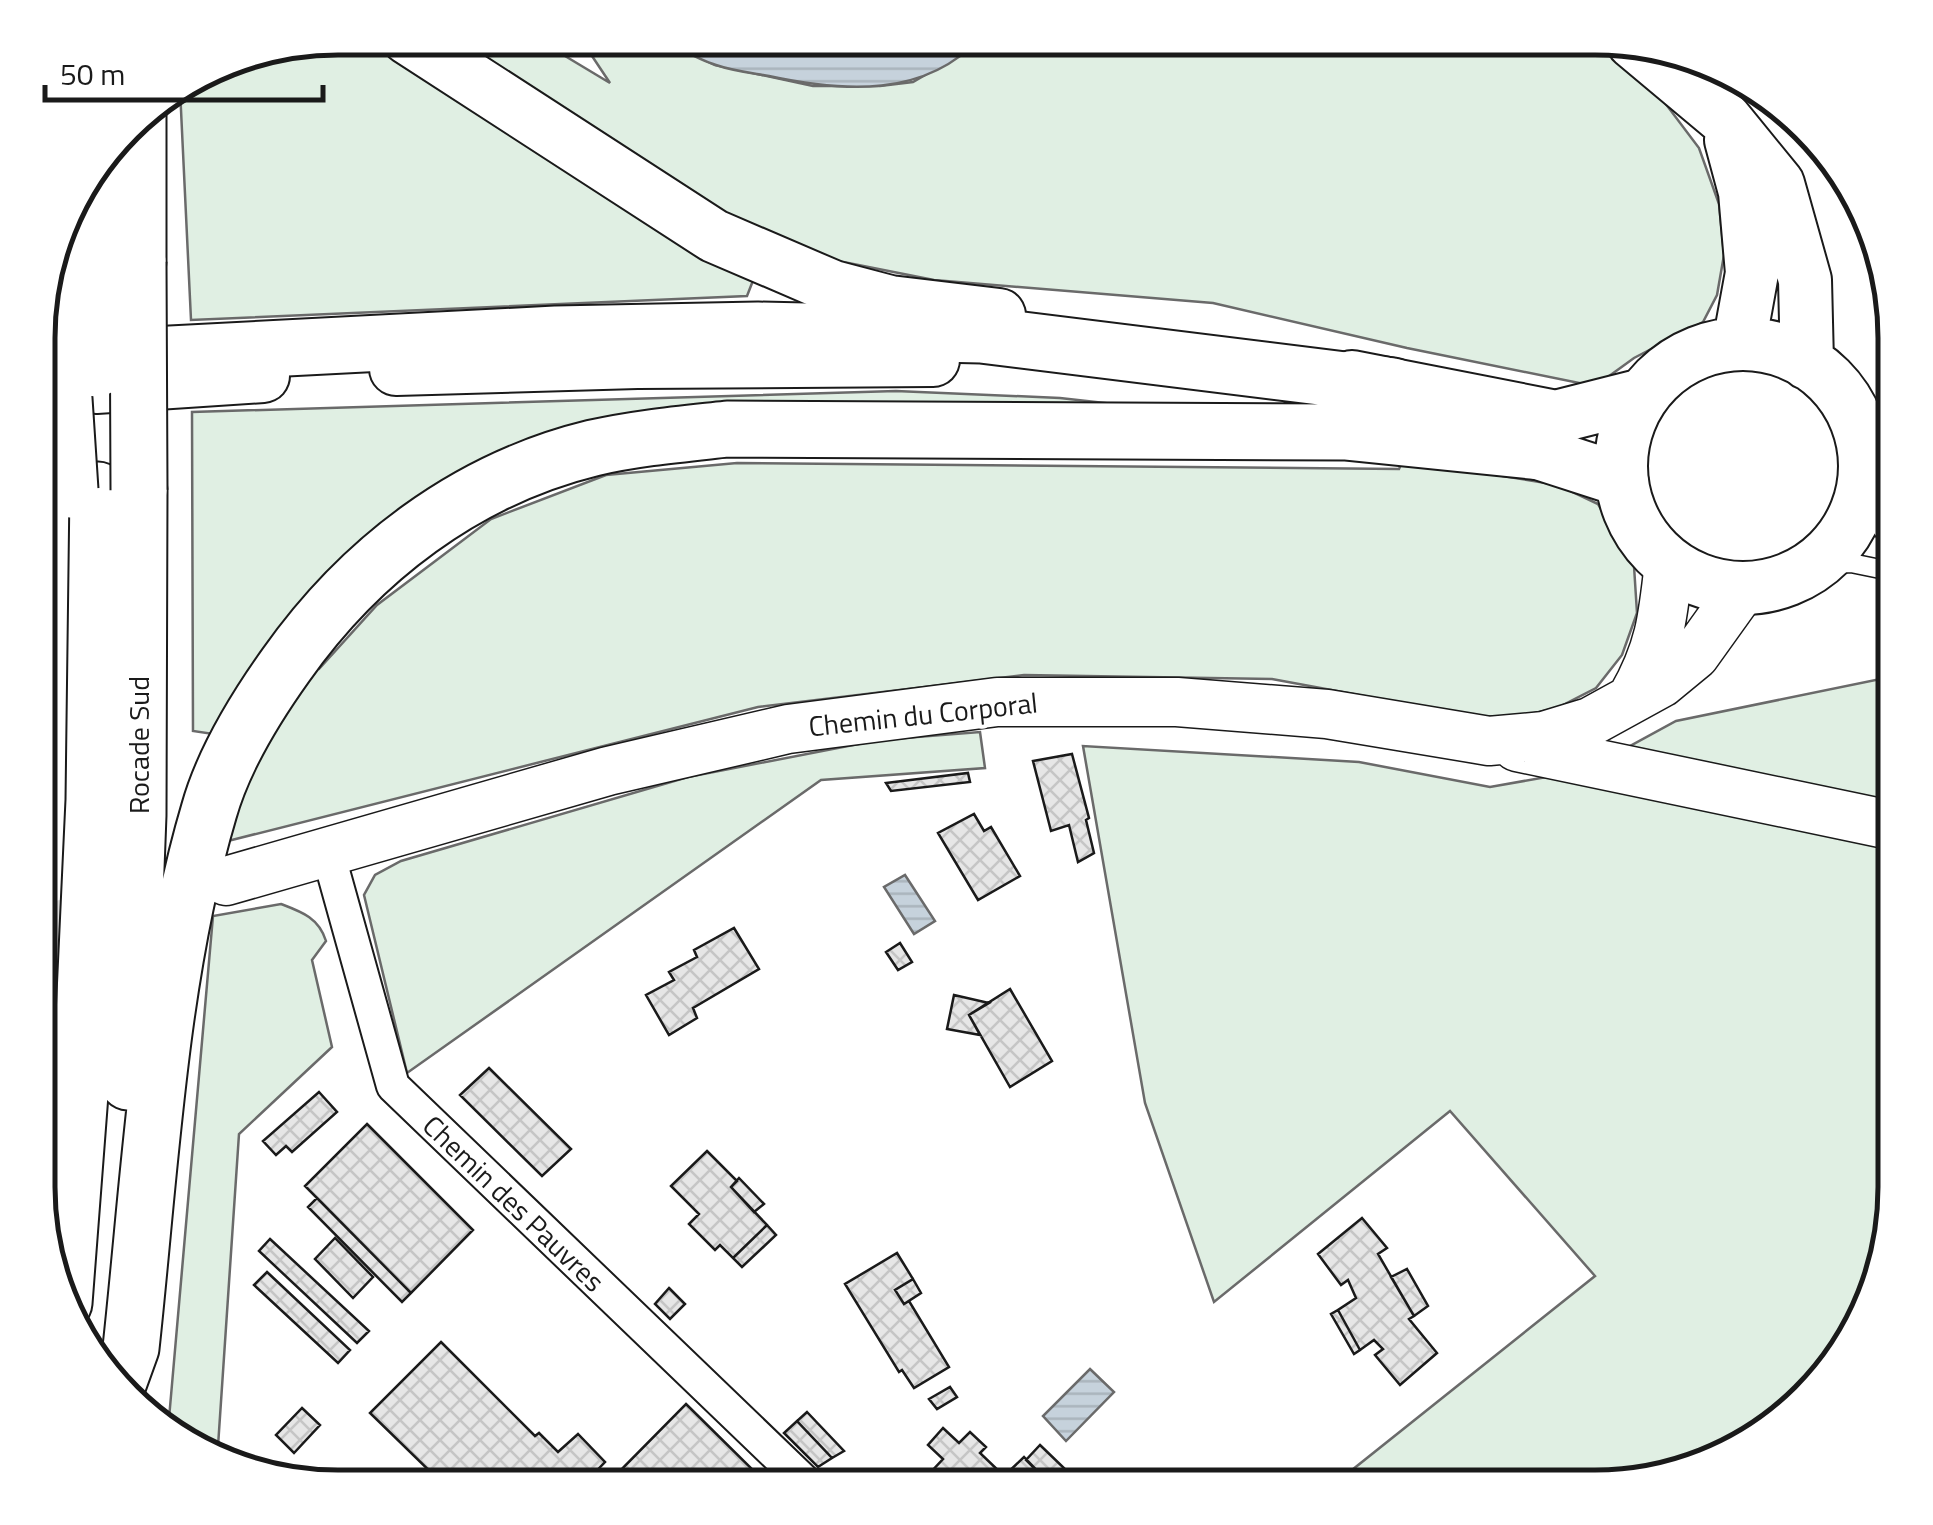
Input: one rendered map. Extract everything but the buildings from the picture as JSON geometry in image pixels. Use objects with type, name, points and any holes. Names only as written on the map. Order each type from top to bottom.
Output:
[{"type":"highway","name":"Rocade Sud","points":[[86,260],[125,151]]},
{"type":"highway","name":"Rocade Sud","points":[[91,200],[86,260],[102,490],[138,815],[126,1141],[111,1356]]},
{"type":"highway","points":[[55,359],[556,334],[758,330],[980,334],[1393,386]]},
{"type":"highway","points":[[123,1370],[132,1348],[166,1032],[186,902],[210,807],[256,708],[315,624],[372,564],[463,498],[529,468],[592,448],[654,436],[728,429],[1345,432],[1542,452]]},
{"type":"highway","name":"Rocade Sud","points":[[67,1266],[81,1081],[94,800],[102,490]]},
{"type":"main road","points":[[434,55],[714,236],[833,287],[890,302],[1155,334],[1556,417],[1643,396]]},
{"type":"main road","points":[[1657,63],[1725,120],[1778,184],[1805,280],[1807,363]]},
{"type":"main road","points":[[1725,120],[1746,192],[1752,273],[1739,344]]},
{"type":"main road","points":[[1739,344],[1774,349],[1807,363],[1841,394],[1852,414],[1865,458],[1864,481],[1843,536],[1815,564],[1781,582],[1743,588],[1704,582],[1670,563],[1637,526],[1622,480],[1624,436],[1643,396],[1658,378],[1695,354],[1739,344]]},
{"type":"main road","points":[[55,390],[442,367],[990,361],[1159,374],[1377,409],[1542,452],[1622,480]]},
{"type":"street","points":[[1630,701],[1648,670],[1660,636],[1670,563]]},
{"type":"street","name":"Chemin du Corporal","points":[[226,881],[608,771],[788,729],[996,702],[1177,702],[1326,714],[1490,741],[1544,736],[1590,722],[1661,683],[1694,655],[1743,588]]},
{"type":"street","points":[[1490,741],[1877,822]]},
{"type":"street","name":"Chemin des Pauvres","points":[[328,852],[393,1086],[792,1469]]},
{"type":"lane","points":[[1864,481],[1878,523]]},
{"type":"lane","points":[[1815,564],[1850,563],[1878,569]]},
{"type":"green space","points":[[402,55],[754,278],[747,296],[191,320],[181,103],[247,70],[301,57]]},
{"type":"green space","points":[[475,55],[564,55],[610,83],[591,55],[695,55],[715,65],[813,86],[913,82],[958,55],[1617,56],[1653,87],[1699,148],[1719,204],[1724,255],[1717,295],[1703,322],[1634,358],[1605,379],[1584,384],[1213,303],[934,280],[798,253],[700,203]]},
{"type":"green space","points":[[896,391],[1060,398],[1194,413],[497,461],[213,734],[193,731],[192,412]]},
{"type":"green space","points":[[1403,460],[1558,485],[1598,504],[1634,566],[1637,613],[1622,655],[1596,688],[1557,708],[1516,717],[1472,716],[1272,679],[1024,675],[758,707],[224,842],[256,743],[302,666],[319,669],[377,605],[491,519],[606,475],[737,463],[1399,469]]},
{"type":"green space","points":[[1878,680],[1877,1206],[1873,1242],[1849,1312],[1808,1374],[1767,1412],[1736,1432],[1686,1455],[1650,1465],[1595,1470],[1352,1470],[1595,1276],[1450,1111],[1214,1302],[1145,1103],[1083,746],[1359,762],[1490,787],[1586,770],[1676,721]]},
{"type":"green space","points":[[980,732],[985,768],[821,780],[407,1073],[364,895],[375,875],[401,861],[688,777],[879,740]]},
{"type":"green space","points":[[281,904],[314,921],[326,941],[312,960],[332,1047],[239,1134],[218,1442],[169,1414],[213,916]]},
{"type":"shaded area","points":[[692,55],[961,55],[909,81],[854,87],[729,69]]},
{"type":"shaded area","points":[[905,875],[935,921],[914,934],[884,887]]},
{"type":"shaded area","points":[[1090,1369],[1114,1392],[1066,1441],[1043,1416]]},
{"type":"tunnel","points":[[56,926],[121,909]]}]
